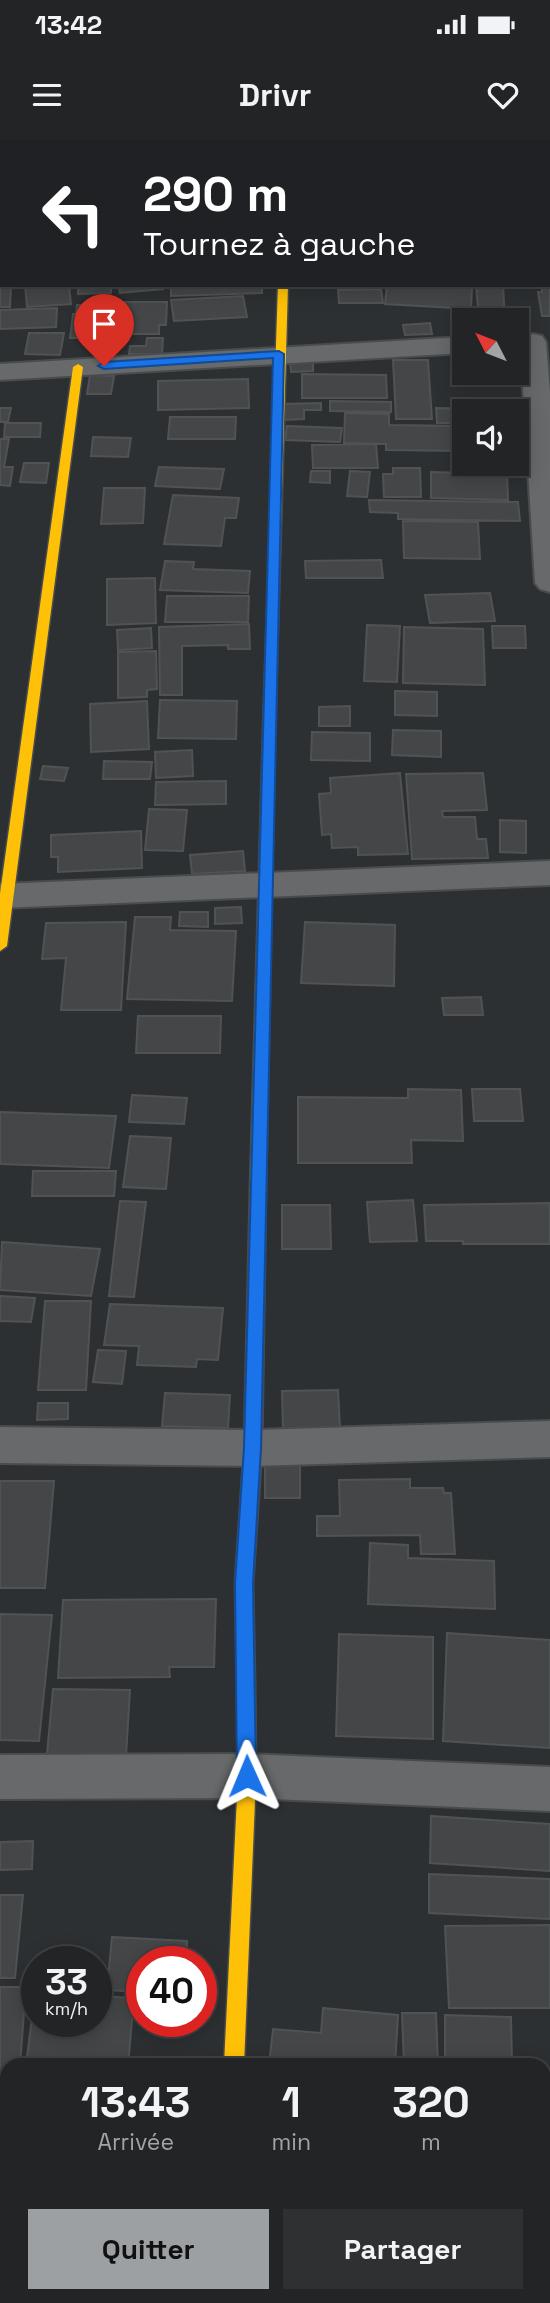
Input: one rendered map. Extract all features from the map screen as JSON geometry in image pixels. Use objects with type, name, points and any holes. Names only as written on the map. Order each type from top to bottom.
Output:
[{"type":"street","points":[[234,2058],[247,1776],[244,1583],[253,1448],[264,884],[283,287]]},
{"type":"street","points":[[533,342],[550,583]]},
{"type":"street","points":[[0,372],[452,346]]},
{"type":"street","points":[[0,946],[4,896],[79,367]]},
{"type":"street","points":[[4,896],[550,873]]},
{"type":"street","points":[[0,1444],[253,1448],[550,1439]]},
{"type":"street","points":[[0,1777],[247,1776],[550,1789]]},
{"type":"building","points":[[0,287],[11,287],[10,307],[0,307]]},
{"type":"building","points":[[25,287],[69,287],[71,304],[27,307]]},
{"type":"building","points":[[78,287],[111,287],[111,293],[78,294]]},
{"type":"building","points":[[119,287],[163,289],[120,293]]},
{"type":"building","points":[[171,287],[262,287],[262,293],[171,296]]},
{"type":"building","points":[[387,287],[472,288],[471,308],[385,304]]},
{"type":"building","points":[[476,287],[503,287],[504,308],[478,308]]},
{"type":"building","points":[[542,287],[550,287],[550,316],[542,316],[538,292],[542,292]]},
{"type":"building","points":[[381,289],[383,303],[339,303],[338,290]]},
{"type":"building","points":[[243,296],[247,317],[174,321],[171,300]]},
{"type":"building","points":[[124,302],[167,302],[166,325],[159,325],[159,334],[122,334]]},
{"type":"building","points":[[77,305],[119,305],[117,332],[99,333],[99,338],[70,338]]},
{"type":"building","points":[[57,308],[56,327],[0,329],[0,310]]},
{"type":"building","points":[[430,323],[432,334],[405,335],[403,325]]},
{"type":"building","points":[[29,333],[64,333],[60,355],[25,354]]},
{"type":"building","points":[[147,338],[163,338],[162,354],[129,354],[130,346],[146,346]]},
{"type":"building","points":[[393,360],[428,360],[432,419],[396,419]]},
{"type":"building","points":[[290,362],[313,362],[313,371],[291,372]]},
{"type":"building","points":[[302,374],[386,375],[387,398],[302,398]]},
{"type":"building","points":[[90,375],[114,376],[111,394],[87,394]]},
{"type":"building","points":[[248,379],[249,408],[158,410],[158,381]]},
{"type":"building","points":[[330,401],[391,402],[391,412],[330,411]]},
{"type":"building","points":[[321,403],[321,410],[304,410],[304,419],[283,420],[282,404]]},
{"type":"building","points":[[0,408],[11,408],[8,422],[0,422]]},
{"type":"building","points":[[436,408],[452,408],[452,423],[437,423]]},
{"type":"building","points":[[345,413],[389,414],[389,425],[452,426],[452,451],[386,450],[386,444],[344,443]]},
{"type":"building","points":[[170,417],[236,417],[235,439],[168,439]]},
{"type":"building","points":[[5,423],[41,423],[40,437],[4,437]]},
{"type":"building","points":[[287,426],[342,428],[340,442],[285,440]]},
{"type":"building","points":[[93,437],[131,438],[128,457],[91,456]]},
{"type":"building","points":[[0,439],[9,439],[4,467],[13,467],[10,486],[0,485]]},
{"type":"building","points":[[376,444],[378,468],[313,468],[312,445]]},
{"type":"building","points":[[24,463],[49,463],[46,483],[20,482]]},
{"type":"building","points":[[159,467],[224,469],[220,489],[155,486]]},
{"type":"building","points":[[393,468],[420,468],[421,497],[384,497],[383,474],[393,474]]},
{"type":"building","points":[[311,471],[330,471],[330,483],[310,482]]},
{"type":"building","points":[[350,471],[370,472],[367,497],[347,496]]},
{"type":"building","points":[[431,472],[452,473],[452,476],[507,476],[508,500],[431,498]]},
{"type":"building","points":[[104,488],[145,488],[143,523],[101,524]]},
{"type":"building","points":[[173,495],[239,498],[236,518],[225,518],[221,546],[164,544]]},
{"type":"building","points":[[369,500],[518,502],[520,521],[398,519],[398,513],[370,512]]},
{"type":"building","points":[[403,521],[478,522],[480,559],[404,558]]},
{"type":"building","points":[[381,560],[383,578],[306,578],[305,561]]},
{"type":"building","points":[[165,561],[194,562],[193,569],[250,571],[248,593],[160,590]]},
{"type":"building","points":[[155,578],[156,623],[107,625],[107,579]]},
{"type":"building","points":[[490,593],[495,621],[430,623],[425,595]]},
{"type":"building","points":[[167,596],[249,596],[248,622],[165,622]]},
{"type":"building","points":[[249,624],[250,649],[228,649],[228,645],[182,646],[182,695],[160,695],[159,627]]},
{"type":"building","points":[[367,625],[400,626],[397,682],[364,681]]},
{"type":"building","points":[[492,626],[525,626],[526,648],[493,648]]},
{"type":"building","points":[[404,627],[483,629],[485,685],[403,683]]},
{"type":"building","points":[[151,628],[152,648],[118,650],[117,630]]},
{"type":"building","points":[[156,651],[157,689],[147,690],[147,697],[118,698],[118,652]]},
{"type":"building","points":[[395,691],[437,692],[437,716],[395,715]]},
{"type":"building","points":[[160,700],[237,701],[236,739],[158,738]]},
{"type":"building","points":[[147,701],[149,749],[91,752],[90,704]]},
{"type":"building","points":[[350,706],[350,726],[319,726],[319,707]]},
{"type":"building","points":[[393,730],[441,731],[441,757],[392,755]]},
{"type":"building","points":[[312,732],[370,733],[370,761],[311,760]]},
{"type":"building","points":[[192,750],[193,776],[156,778],[155,752]]},
{"type":"building","points":[[104,761],[152,762],[150,779],[103,779]]},
{"type":"building","points":[[43,766],[68,768],[64,781],[40,779]]},
{"type":"building","points":[[400,773],[408,854],[358,855],[358,847],[332,848],[331,834],[322,835],[319,794],[331,793],[330,778]]},
{"type":"building","points":[[483,773],[487,810],[442,811],[443,817],[475,817],[477,839],[486,839],[488,858],[412,859],[406,774]]},
{"type":"building","points":[[226,781],[226,804],[155,805],[156,782]]},
{"type":"building","points":[[149,809],[187,810],[183,851],[145,850]]},
{"type":"building","points":[[500,820],[526,821],[526,853],[500,852]]},
{"type":"building","points":[[141,831],[142,868],[58,872],[58,857],[51,857],[51,835]]},
{"type":"building","points":[[243,851],[245,871],[192,874],[190,855]]},
{"type":"building","points":[[241,907],[242,923],[215,924],[215,908]]},
{"type":"building","points":[[180,912],[208,912],[208,927],[179,926]]},
{"type":"building","points":[[135,917],[171,917],[170,930],[236,931],[232,1001],[127,999]]},
{"type":"building","points":[[126,922],[121,1010],[61,1010],[66,958],[42,959],[46,923]]},
{"type":"building","points":[[305,922],[395,925],[394,986],[301,983]]},
{"type":"building","points":[[481,997],[483,1015],[444,1015],[442,998]]},
{"type":"building","points":[[138,1016],[221,1016],[220,1053],[136,1053]]},
{"type":"building","points":[[408,1089],[461,1090],[463,1141],[411,1140],[412,1163],[298,1163],[298,1097],[408,1098]]},
{"type":"building","points":[[472,1089],[520,1089],[523,1121],[474,1121]]},
{"type":"building","points":[[132,1095],[187,1098],[184,1124],[129,1122]]},
{"type":"building","points":[[0,1112],[116,1116],[109,1168],[0,1164]]},
{"type":"building","points":[[130,1136],[171,1138],[166,1189],[123,1187]]},
{"type":"building","points":[[33,1171],[116,1171],[114,1196],[32,1196]]},
{"type":"building","points":[[413,1200],[417,1241],[370,1242],[367,1202]]},
{"type":"building","points":[[120,1201],[146,1202],[134,1297],[109,1296]]},
{"type":"building","points":[[550,1203],[550,1244],[463,1244],[463,1241],[426,1241],[424,1205]]},
{"type":"building","points":[[282,1205],[330,1205],[331,1249],[282,1249]]},
{"type":"building","points":[[2,1242],[100,1249],[91,1296],[0,1290]]},
{"type":"building","points":[[0,1296],[35,1298],[31,1322],[0,1321]]},
{"type":"building","points":[[45,1301],[91,1301],[86,1390],[38,1390]]},
{"type":"building","points":[[110,1304],[223,1308],[218,1360],[197,1359],[196,1367],[137,1365],[139,1346],[104,1345]]},
{"type":"building","points":[[98,1350],[126,1351],[122,1384],[93,1382]]},
{"type":"building","points":[[338,1390],[340,1428],[283,1429],[282,1391]]},
{"type":"building","points":[[165,1393],[230,1395],[228,1428],[162,1426]]},
{"type":"building","points":[[38,1403],[68,1403],[68,1419],[37,1420]]},
{"type":"building","points":[[265,1465],[300,1465],[300,1498],[265,1498]]},
{"type":"building","points":[[410,1479],[410,1488],[443,1488],[444,1493],[451,1493],[455,1554],[421,1554],[420,1535],[317,1536],[317,1516],[340,1516],[339,1480]]},
{"type":"building","points":[[0,1481],[54,1481],[45,1588],[0,1588]]},
{"type":"building","points":[[370,1543],[408,1545],[408,1558],[494,1561],[495,1609],[368,1604]]},
{"type":"building","points":[[216,1599],[214,1667],[169,1667],[170,1677],[58,1678],[63,1600]]},
{"type":"building","points":[[0,1614],[52,1615],[39,1741],[0,1740]]},
{"type":"building","points":[[447,1633],[550,1640],[550,1748],[443,1741]]},
{"type":"building","points":[[339,1634],[433,1637],[433,1739],[336,1736]]},
{"type":"building","points":[[53,1689],[130,1690],[126,1756],[47,1754]]},
{"type":"building","points":[[431,1816],[550,1824],[550,1871],[430,1863]]},
{"type":"building","points":[[33,1841],[32,1869],[0,1870],[0,1842]]},
{"type":"building","points":[[429,1874],[550,1879],[550,1919],[429,1913]]},
{"type":"building","points":[[0,1895],[23,1895],[15,1978],[0,1978]]},
{"type":"building","points":[[550,1925],[550,2008],[449,2008],[445,1926]]},
{"type":"building","points":[[112,1937],[187,1941],[187,1946],[126,1946],[126,1991],[112,1990]]},
{"type":"building","points":[[0,1987],[21,1987],[21,2058],[0,2058]]},
{"type":"building","points":[[112,1997],[126,1998],[126,2037],[131,2037],[129,2058],[27,2058],[30,2037],[112,2037]]},
{"type":"building","points":[[323,2008],[398,2015],[395,2058],[270,2058],[273,2029],[321,2033]]},
{"type":"building","points":[[402,2013],[436,2013],[438,2058],[404,2058]]},
{"type":"building","points":[[445,2015],[511,2017],[512,2058],[445,2058]]},
{"type":"traffic: fast","points":[[258,1189],[269,731]]},
{"type":"traffic: slow","points":[[269,731],[283,287]]},
{"type":"traffic: slow","points":[[0,946],[78,367]]},
{"type":"traffic: slow","points":[[234,2058],[247,1776],[246,1682]]},
{"type":"traffic: jam","points":[[246,1682],[244,1583],[253,1448],[258,1189]]},
{"type":"route","points":[[104,366],[279,354],[264,884],[253,1448],[244,1583],[247,1776]]}]
